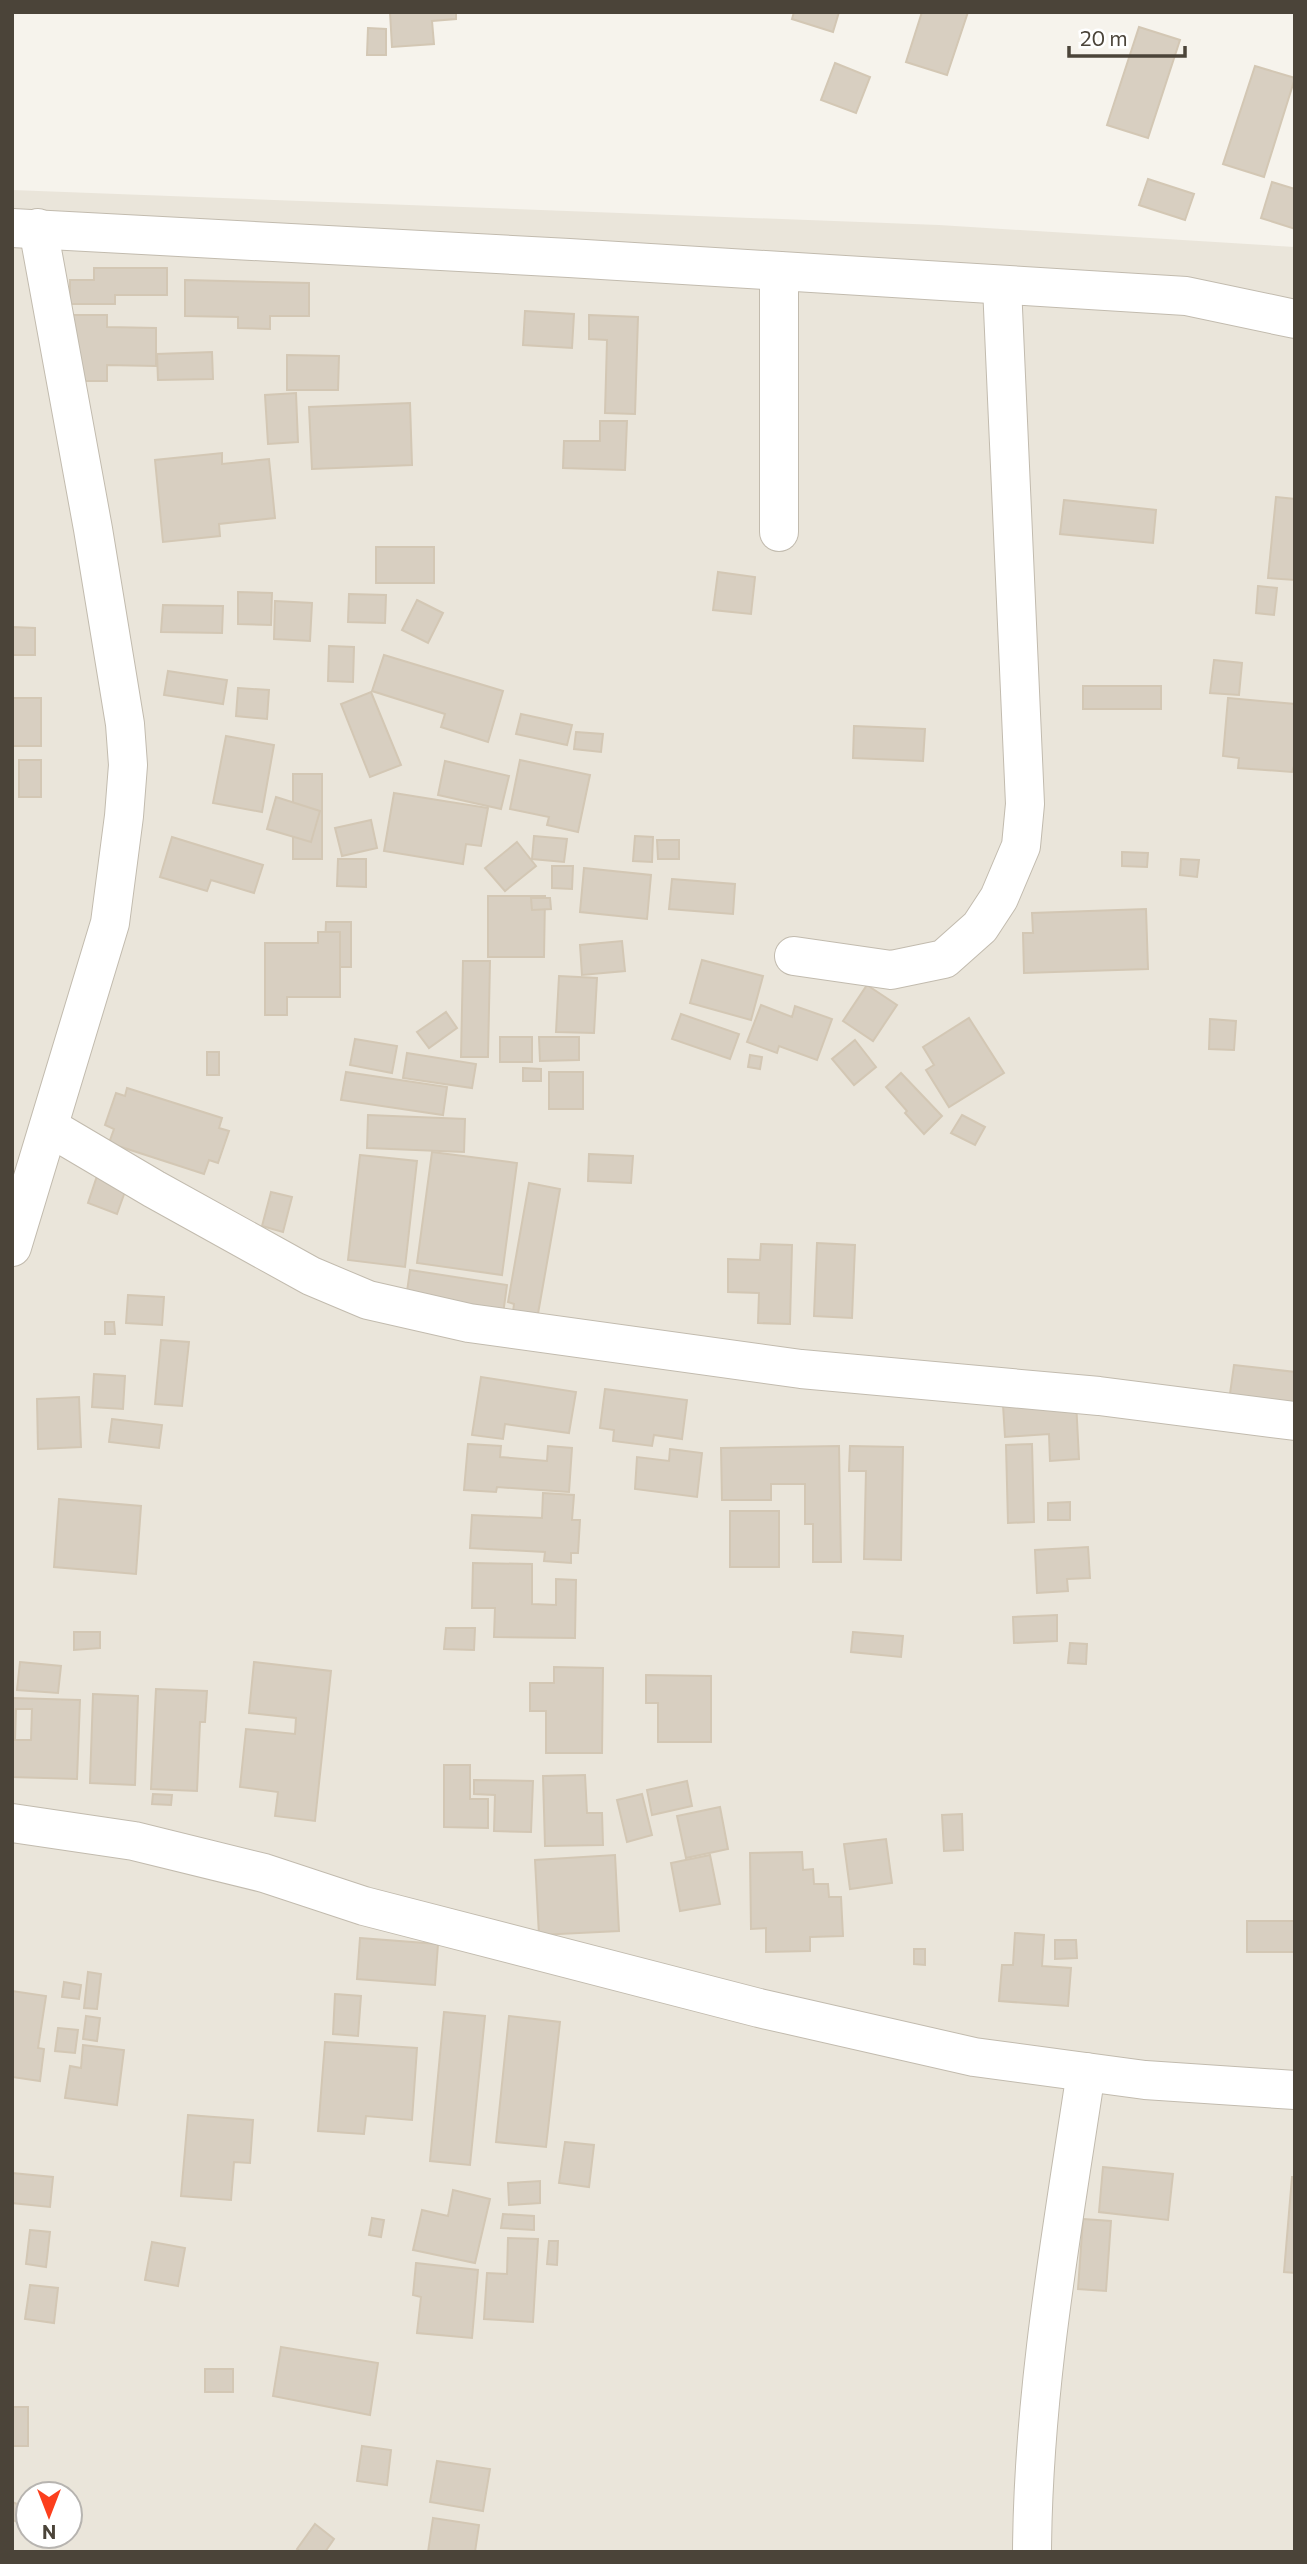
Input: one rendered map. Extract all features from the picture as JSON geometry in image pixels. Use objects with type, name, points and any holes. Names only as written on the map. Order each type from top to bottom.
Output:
[{"type":"street","points":[[12,1247],[110,923],[128,765],[125,724],[93,529],[25,228],[1186,296],[1295,319]]},
{"type":"street","points":[[779,271],[779,533]]},
{"type":"street","points":[[793,956],[891,970],[944,959],[980,927],[999,898],[1021,846],[1025,804],[1002,286]]},
{"type":"street","points":[[49,1127],[311,1276],[368,1300],[415,1312],[469,1323],[788,1367],[1099,1396],[1295,1421]]},
{"type":"street","points":[[12,1823],[147,1844],[264,1873],[364,1906],[759,2008],[974,2057],[1145,2080],[1295,2090]]},
{"type":"street","points":[[1032,2552],[1035,2470],[1047,2339],[1086,2072]]},
{"type":"shaded area","points":[[12,190],[939,225],[1295,247],[1295,2552],[12,2552]]},
{"type":"building","points":[[390,12],[456,12],[456,19],[432,21],[434,44],[392,47]]},
{"type":"building","points":[[794,12],[839,12],[833,32],[792,19]]},
{"type":"building","points":[[922,12],[968,12],[947,75],[906,62]]},
{"type":"building","points":[[1139,27],[1180,40],[1148,138],[1107,125]]},
{"type":"building","points":[[368,28],[386,29],[386,55],[367,55]]},
{"type":"building","points":[[835,63],[870,77],[856,113],[821,100]]},
{"type":"building","points":[[1255,66],[1295,78],[1264,177],[1223,164]]},
{"type":"building","points":[[1148,179],[1194,194],[1185,220],[1139,205]]},
{"type":"building","points":[[1272,182],[1295,189],[1295,229],[1261,218]]},
{"type":"building","points":[[94,268],[167,268],[167,295],[115,295],[115,304],[70,304],[70,280],[94,280]]},
{"type":"building","points":[[185,280],[309,283],[309,316],[270,316],[270,329],[238,328],[238,317],[185,316]]},
{"type":"building","points":[[525,311],[574,314],[572,348],[523,345]]},
{"type":"building","points":[[72,315],[107,315],[107,327],[156,328],[156,366],[107,365],[107,381],[72,381]]},
{"type":"building","points":[[589,315],[638,317],[635,414],[605,413],[607,340],[589,339]]},
{"type":"building","points":[[212,352],[213,379],[158,380],[157,354]]},
{"type":"building","points":[[287,355],[339,356],[338,390],[287,390]]},
{"type":"building","points":[[296,393],[298,442],[268,444],[265,395]]},
{"type":"building","points":[[410,403],[412,465],[312,469],[309,407]]},
{"type":"building","points":[[600,421],[627,421],[625,470],[563,468],[564,441],[600,441]]},
{"type":"building","points":[[222,453],[222,464],[269,459],[275,518],[219,524],[220,536],[163,542],[155,460]]},
{"type":"building","points":[[1276,497],[1295,499],[1295,580],[1268,578]]},
{"type":"building","points":[[1064,500],[1156,510],[1153,543],[1060,534]]},
{"type":"building","points":[[376,547],[434,547],[434,583],[376,583]]},
{"type":"building","points":[[718,572],[755,577],[751,614],[713,610]]},
{"type":"building","points":[[1258,586],[1277,588],[1274,615],[1256,613]]},
{"type":"building","points":[[238,592],[272,593],[271,625],[238,624]]},
{"type":"building","points":[[349,594],[386,595],[385,623],[348,622]]},
{"type":"building","points":[[417,600],[443,613],[428,643],[402,630]]},
{"type":"building","points":[[275,601],[312,603],[310,641],[274,639]]},
{"type":"building","points":[[163,605],[223,606],[222,633],[161,632]]},
{"type":"building","points":[[12,627],[35,628],[35,655],[12,655]]},
{"type":"building","points":[[329,646],[354,647],[353,682],[328,681]]},
{"type":"building","points":[[384,655],[503,691],[488,742],[441,727],[445,714],[372,691]]},
{"type":"building","points":[[1214,660],[1242,663],[1239,695],[1210,693]]},
{"type":"building","points":[[168,671],[227,680],[223,704],[164,695]]},
{"type":"building","points":[[1083,686],[1161,686],[1161,709],[1083,709]]},
{"type":"building","points":[[238,688],[269,690],[267,719],[236,716]]},
{"type":"building","points":[[371,692],[401,765],[370,777],[341,704]]},
{"type":"building","points":[[13,698],[41,698],[41,746],[12,746]]},
{"type":"building","points":[[1228,698],[1295,704],[1295,763],[1292,772],[1238,768],[1239,758],[1223,756]]},
{"type":"building","points":[[521,714],[572,725],[567,745],[516,734]]},
{"type":"building","points":[[854,726],[925,729],[923,761],[853,758]]},
{"type":"building","points":[[576,732],[603,734],[601,752],[574,749]]},
{"type":"building","points":[[226,736],[274,745],[262,812],[213,803]]},
{"type":"building","points":[[19,760],[41,760],[41,797],[19,797]]},
{"type":"building","points":[[520,760],[590,775],[578,832],[547,825],[549,817],[510,809]]},
{"type":"building","points":[[445,761],[509,776],[501,809],[438,795]]},
{"type":"building","points":[[293,774],[322,774],[322,859],[293,859]]},
{"type":"building","points":[[394,793],[488,808],[481,846],[466,844],[463,864],[384,851]]},
{"type":"building","points":[[276,797],[320,811],[311,842],[267,829]]},
{"type":"building","points":[[371,820],[377,848],[342,856],[335,828]]},
{"type":"building","points":[[534,836],[567,839],[564,862],[532,859]]},
{"type":"building","points":[[635,836],[653,837],[652,862],[633,861]]},
{"type":"building","points":[[172,837],[263,865],[254,893],[211,880],[207,891],[160,877]]},
{"type":"building","points":[[657,840],[679,840],[679,859],[658,859]]},
{"type":"building","points":[[517,842],[536,866],[505,891],[485,868]]},
{"type":"building","points":[[1122,852],[1148,853],[1147,867],[1122,866]]},
{"type":"building","points":[[338,859],[366,859],[366,887],[337,886]]},
{"type":"building","points":[[1181,859],[1199,860],[1197,877],[1180,875]]},
{"type":"building","points":[[552,866],[573,866],[572,889],[552,888]]},
{"type":"building","points":[[584,868],[651,875],[647,919],[580,912]]},
{"type":"building","points":[[672,879],[735,884],[733,914],[669,909]]},
{"type":"building","points":[[488,896],[545,896],[544,957],[488,957]]},
{"type":"building","points":[[531,898],[550,898],[551,909],[532,910]]},
{"type":"building","points":[[1146,909],[1148,969],[1024,973],[1023,933],[1033,933],[1032,913]]},
{"type":"building","points":[[326,922],[351,922],[351,967],[324,967]]},
{"type":"building","points":[[318,932],[340,932],[340,997],[287,997],[287,1015],[265,1015],[265,943],[318,943]]},
{"type":"building","points":[[622,941],[625,971],[582,975],[580,945]]},
{"type":"building","points":[[702,960],[763,976],[751,1020],[690,1003]]},
{"type":"building","points":[[463,961],[490,961],[488,1057],[461,1057]]},
{"type":"building","points":[[559,976],[597,978],[594,1033],[556,1032]]},
{"type":"building","points":[[867,985],[897,1005],[873,1041],[843,1021]]},
{"type":"building","points":[[761,1005],[792,1017],[795,1006],[832,1019],[817,1060],[779,1046],[777,1053],[747,1042]]},
{"type":"building","points":[[446,1012],[457,1028],[429,1048],[417,1032]]},
{"type":"building","points":[[681,1014],[739,1034],[730,1059],[672,1039]]},
{"type":"building","points":[[969,1018],[1004,1073],[949,1107],[926,1070],[934,1065],[923,1047]]},
{"type":"building","points":[[1210,1019],[1236,1021],[1234,1050],[1209,1049]]},
{"type":"building","points":[[500,1037],[532,1037],[532,1062],[500,1062]]},
{"type":"building","points":[[539,1037],[579,1037],[579,1060],[540,1061]]},
{"type":"building","points":[[355,1039],[397,1046],[392,1073],[350,1065]]},
{"type":"building","points":[[855,1040],[876,1067],[854,1085],[832,1059]]},
{"type":"building","points":[[207,1052],[219,1052],[219,1075],[207,1075]]},
{"type":"building","points":[[407,1053],[476,1064],[472,1088],[403,1078]]},
{"type":"building","points":[[750,1055],[762,1057],[760,1069],[748,1067]]},
{"type":"building","points":[[523,1068],[541,1069],[541,1081],[523,1081]]},
{"type":"building","points":[[346,1072],[447,1087],[443,1115],[341,1100]]},
{"type":"building","points":[[549,1072],[583,1072],[583,1109],[549,1109]]},
{"type":"building","points":[[901,1073],[942,1116],[924,1134],[886,1087]]},
{"type":"building","points":[[127,1088],[222,1118],[219,1128],[229,1131],[218,1163],[209,1160],[204,1174],[109,1143],[114,1129],[105,1125],[116,1093],[125,1096]]},
{"type":"building","points":[[368,1115],[465,1119],[464,1152],[367,1148]]},
{"type":"building","points":[[962,1115],[985,1127],[975,1145],[951,1133]]},
{"type":"building","points":[[432,1152],[517,1163],[502,1275],[417,1263]]},
{"type":"building","points":[[589,1154],[633,1156],[631,1183],[588,1181]]},
{"type":"building","points":[[360,1155],[417,1161],[405,1267],[348,1260]]},
{"type":"building","points":[[97,1176],[127,1186],[117,1214],[88,1203]]},
{"type":"building","points":[[529,1183],[560,1189],[536,1325],[512,1320],[514,1304],[508,1302]]},
{"type":"building","points":[[271,1192],[292,1197],[283,1232],[262,1226]]},
{"type":"building","points":[[817,1243],[855,1245],[852,1318],[814,1316]]},
{"type":"building","points":[[761,1244],[792,1245],[790,1324],[758,1323],[759,1293],[728,1292],[728,1259],[760,1260]]},
{"type":"building","points":[[410,1270],[507,1285],[503,1314],[406,1299]]},
{"type":"building","points":[[128,1295],[164,1297],[162,1325],[126,1323]]},
{"type":"building","points":[[105,1322],[114,1322],[115,1334],[105,1334]]},
{"type":"building","points":[[161,1340],[189,1342],[182,1406],[155,1404]]},
{"type":"building","points":[[1234,1365],[1295,1372],[1295,1410],[1229,1401]]},
{"type":"building","points":[[94,1374],[125,1376],[123,1409],[92,1407]]},
{"type":"building","points":[[481,1377],[576,1392],[569,1433],[505,1424],[503,1439],[472,1435]]},
{"type":"building","points":[[605,1389],[687,1400],[682,1439],[654,1435],[652,1446],[613,1441],[614,1430],[600,1428]]},
{"type":"building","points":[[79,1397],[81,1447],[38,1449],[37,1399]]},
{"type":"building","points":[[1076,1401],[1079,1459],[1050,1461],[1049,1434],[1005,1437],[1003,1405]]},
{"type":"building","points":[[112,1419],[162,1425],[159,1448],[109,1442]]},
{"type":"building","points":[[468,1444],[501,1446],[500,1457],[547,1461],[548,1446],[572,1448],[569,1492],[497,1487],[496,1492],[464,1490]]},
{"type":"building","points":[[1032,1444],[1034,1522],[1008,1523],[1006,1445]]},
{"type":"building","points":[[839,1446],[841,1562],[813,1562],[813,1524],[805,1524],[805,1484],[771,1484],[771,1500],[722,1500],[721,1448]]},
{"type":"building","points":[[850,1446],[903,1447],[901,1560],[864,1559],[866,1471],[849,1471]]},
{"type":"building","points":[[670,1449],[702,1453],[697,1497],[635,1489],[637,1457],[669,1461]]},
{"type":"building","points":[[543,1493],[574,1495],[572,1520],[580,1520],[578,1553],[571,1553],[571,1563],[544,1561],[545,1552],[470,1548],[472,1515],[542,1518]]},
{"type":"building","points":[[59,1499],[141,1506],[136,1574],[54,1567]]},
{"type":"building","points":[[1070,1502],[1070,1520],[1048,1520],[1048,1503]]},
{"type":"building","points":[[730,1511],[779,1511],[779,1567],[730,1567]]},
{"type":"building","points":[[1088,1547],[1090,1578],[1067,1579],[1068,1591],[1037,1593],[1035,1550]]},
{"type":"building","points":[[473,1563],[532,1564],[532,1604],[556,1605],[556,1579],[576,1580],[575,1638],[494,1637],[495,1608],[472,1608]]},
{"type":"building","points":[[1057,1615],[1057,1641],[1014,1643],[1013,1617]]},
{"type":"building","points":[[446,1628],[475,1628],[474,1650],[444,1649]]},
{"type":"building","points":[[74,1632],[100,1632],[100,1648],[74,1650]]},
{"type":"building","points":[[853,1632],[903,1636],[901,1657],[851,1652]]},
{"type":"building","points":[[1070,1643],[1087,1644],[1086,1664],[1068,1663]]},
{"type":"building","points":[[20,1662],[61,1666],[58,1693],[17,1690]]},
{"type":"building","points":[[254,1662],[331,1671],[315,1821],[275,1816],[278,1792],[240,1787],[246,1729],[295,1734],[296,1718],[249,1713]]},
{"type":"building","points":[[554,1667],[603,1668],[602,1753],[546,1753],[546,1711],[530,1711],[530,1683],[554,1683]]},
{"type":"building","points":[[646,1675],[711,1676],[711,1742],[658,1742],[658,1703],[646,1703]]},
{"type":"building","points":[[156,1689],[207,1691],[205,1722],[200,1722],[197,1791],[151,1789]]},
{"type":"building","points":[[93,1694],[138,1696],[135,1785],[90,1783]]},
{"type":"building","points":[[12,1698],[80,1700],[77,1779],[12,1777]],"holes":[[[16,1709],[32,1709],[31,1740],[15,1740]]]},
{"type":"building","points":[[444,1765],[470,1765],[470,1799],[488,1799],[488,1828],[444,1827]]},
{"type":"building","points":[[585,1775],[587,1813],[602,1813],[603,1845],[545,1846],[543,1776]]},
{"type":"building","points":[[474,1780],[533,1781],[531,1832],[494,1831],[495,1795],[474,1794]]},
{"type":"building","points":[[687,1781],[692,1806],[652,1815],[647,1790]]},
{"type":"building","points":[[153,1794],[172,1795],[171,1805],[152,1804]]},
{"type":"building","points":[[642,1794],[652,1835],[627,1842],[617,1800]]},
{"type":"building","points":[[720,1807],[728,1849],[686,1858],[677,1816]]},
{"type":"building","points":[[962,1814],[963,1850],[944,1851],[942,1815]]},
{"type":"building","points":[[886,1839],[892,1883],[850,1889],[844,1844]]},
{"type":"building","points":[[802,1852],[803,1870],[813,1869],[814,1884],[828,1884],[829,1897],[841,1897],[843,1936],[810,1937],[810,1951],[766,1952],[766,1928],[751,1929],[750,1853]]},
{"type":"building","points":[[615,1855],[619,1931],[539,1935],[535,1860]]},
{"type":"building","points":[[710,1855],[720,1904],[680,1911],[671,1863]]},
{"type":"building","points":[[1247,1921],[1295,1921],[1295,1952],[1247,1952]]},
{"type":"building","points":[[1015,1933],[1044,1935],[1042,1966],[1071,1968],[1068,2006],[999,2001],[1002,1965],[1013,1965]]},
{"type":"building","points":[[360,1938],[438,1944],[435,1985],[357,1979]]},
{"type":"building","points":[[1055,1940],[1076,1940],[1077,1958],[1055,1959]]},
{"type":"building","points":[[914,1949],[925,1949],[925,1965],[914,1964]]},
{"type":"building","points":[[88,1972],[101,1974],[97,2009],[84,2008]]},
{"type":"building","points":[[64,1982],[81,1985],[79,1999],[62,1997]]},
{"type":"building","points":[[12,1991],[46,1996],[38,2048],[44,2049],[40,2081],[12,2077]]},
{"type":"building","points":[[335,1994],[361,1996],[358,2036],[333,2034]]},
{"type":"building","points":[[444,2012],[485,2016],[470,2165],[430,2161]]},
{"type":"building","points":[[86,2016],[100,2018],[97,2041],[83,2039]]},
{"type":"building","points":[[509,2016],[560,2022],[546,2147],[496,2142]]},
{"type":"building","points":[[58,2028],[78,2030],[75,2053],[55,2051]]},
{"type":"building","points":[[325,2042],[417,2048],[412,2120],[366,2116],[364,2134],[318,2131]]},
{"type":"building","points":[[83,2045],[124,2050],[117,2105],[65,2098],[70,2066],[81,2068]]},
{"type":"building","points":[[188,2115],[253,2120],[250,2163],[234,2162],[231,2200],[181,2196]]},
{"type":"building","points":[[565,2142],[594,2145],[589,2187],[559,2183]]},
{"type":"building","points":[[1103,2167],[1173,2174],[1168,2220],[1099,2212]]},
{"type":"building","points":[[12,2173],[53,2177],[50,2207],[12,2203]]},
{"type":"building","points":[[1292,2177],[1295,2177],[1295,2273],[1284,2272]]},
{"type":"building","points":[[540,2181],[540,2203],[509,2205],[508,2183]]},
{"type":"building","points":[[453,2190],[490,2199],[475,2263],[413,2250],[422,2210],[448,2216]]},
{"type":"building","points":[[503,2214],[534,2216],[534,2230],[501,2228]]},
{"type":"building","points":[[372,2218],[384,2220],[381,2237],[369,2235]]},
{"type":"building","points":[[1083,2219],[1111,2221],[1106,2291],[1078,2289]]},
{"type":"building","points":[[30,2230],[50,2232],[46,2267],[26,2264]]},
{"type":"building","points":[[508,2238],[538,2239],[533,2322],[484,2319],[487,2273],[507,2274]]},
{"type":"building","points":[[549,2241],[558,2241],[557,2265],[547,2264]]},
{"type":"building","points":[[152,2242],[185,2248],[178,2286],[145,2280]]},
{"type":"building","points":[[416,2263],[478,2270],[472,2338],[417,2333],[421,2297],[413,2295]]},
{"type":"building","points":[[30,2285],[58,2288],[54,2323],[25,2319]]},
{"type":"building","points":[[281,2347],[378,2363],[370,2415],[273,2396]]},
{"type":"building","points":[[205,2369],[233,2369],[233,2392],[205,2392]]},
{"type":"building","points":[[12,2407],[28,2407],[28,2446],[12,2446]]},
{"type":"building","points":[[362,2446],[391,2450],[387,2485],[357,2481]]},
{"type":"building","points":[[437,2461],[490,2469],[483,2511],[430,2502]]},
{"type":"building","points":[[12,2502],[14,2521],[12,2520]]},
{"type":"building","points":[[433,2518],[479,2525],[475,2552],[428,2552]]},
{"type":"building","points":[[315,2524],[334,2539],[325,2552],[301,2552],[297,2549]]}]
